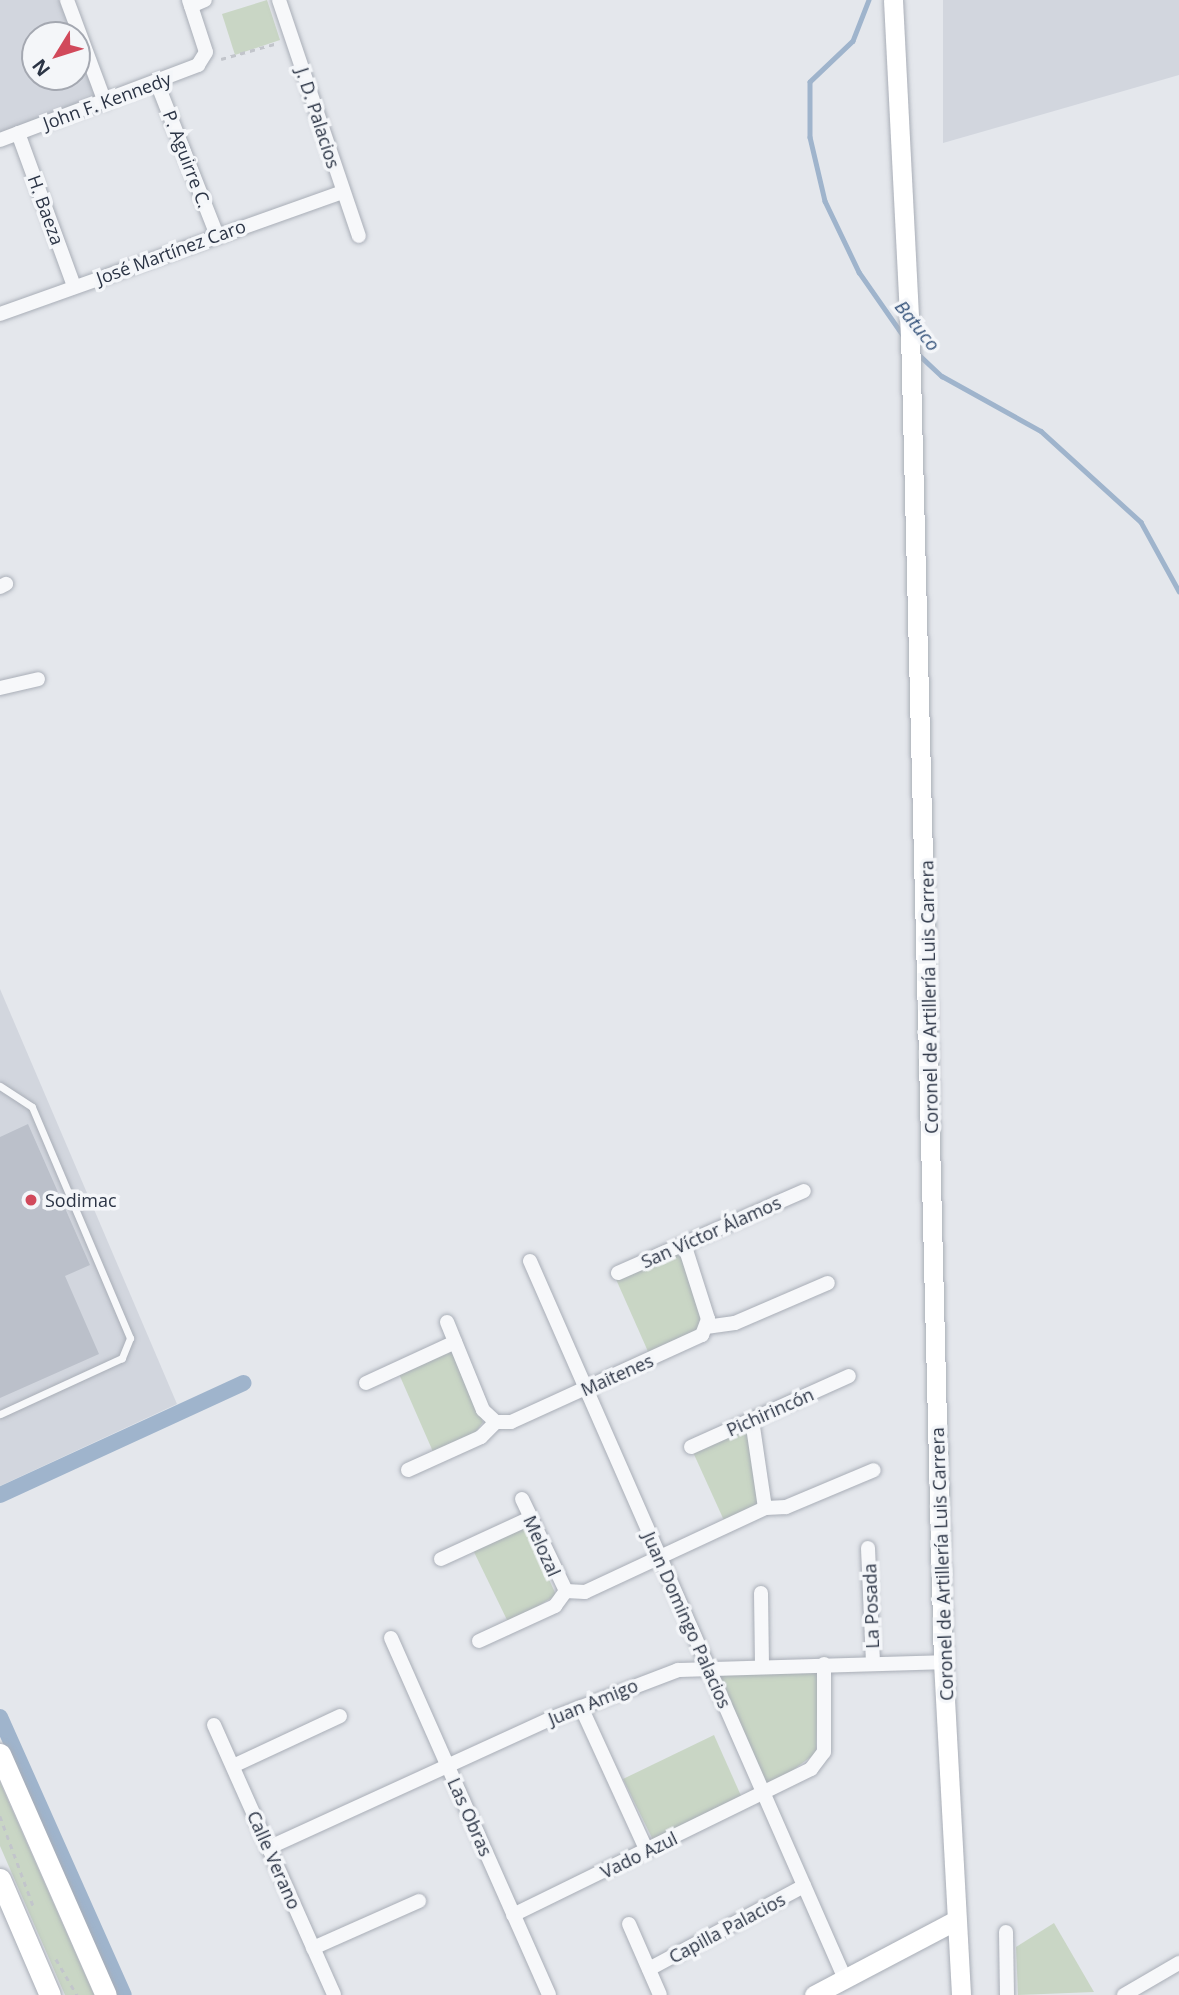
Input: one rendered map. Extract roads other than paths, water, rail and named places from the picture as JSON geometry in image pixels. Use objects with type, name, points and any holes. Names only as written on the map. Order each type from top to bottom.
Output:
[{"type":"main road","points":[[0,1754],[106,1995]]},
{"type":"main road","points":[[0,1879],[50,1995]]},
{"type":"street","points":[[67,0],[105,102]]},
{"type":"street","points":[[190,3],[205,0]]},
{"type":"street","name":"J. D. Palacios","points":[[279,0],[359,236]]},
{"type":"street","name":"Coronel de Artillería Luis Carrera","points":[[893,0],[911,333],[943,1662],[961,1995]]},
{"type":"street","name":"John F. Kennedy","points":[[0,140],[157,83],[198,65],[206,52],[190,3]]},
{"type":"street","name":"P. Aguirre C.","points":[[157,83],[217,235]]},
{"type":"street","name":"H. Baeza","points":[[18,133],[74,286]]},
{"type":"street","name":"José Martínez Caro","points":[[0,314],[342,192]]},
{"type":"street","points":[[0,688],[38,679]]},
{"type":"street","name":"San Víctor Álamos","points":[[618,1273],[804,1191]]},
{"type":"street","points":[[684,1244],[706,1327]]},
{"type":"street","name":"Juan Domingo Palacios","points":[[530,1261],[845,1979]]},
{"type":"street","name":"Maitenes","points":[[408,1470],[481,1437],[496,1422],[511,1422],[696,1339],[706,1327],[735,1323],[828,1283]]},
{"type":"street","points":[[447,1322],[484,1410],[496,1422]]},
{"type":"street","points":[[366,1383],[455,1342]]},
{"type":"street","name":"Pichirincón","points":[[691,1447],[849,1376]]},
{"type":"street","points":[[752,1420],[765,1508]]},
{"type":"street","points":[[480,1641],[555,1606],[566,1591],[584,1592],[661,1559],[765,1508],[786,1507],[874,1470]]},
{"type":"street","name":"Melozal","points":[[522,1499],[566,1591]]},
{"type":"street","points":[[441,1559],[530,1518]]},
{"type":"street","name":"La Posada","points":[[868,1548],[873,1664]]},
{"type":"street","points":[[761,1593],[762,1665]]},
{"type":"street","name":"Las Obras","points":[[391,1638],[549,1995]]},
{"type":"street","name":"Juan Amigo","points":[[268,1848],[581,1707],[652,1678],[707,1665],[943,1662]]},
{"type":"street","name":"Vado Azul","points":[[513,1915],[804,1775],[824,1752],[824,1664]]},
{"type":"street","points":[[581,1707],[647,1851]]},
{"type":"street","points":[[233,1766],[340,1716]]},
{"type":"street","name":"Calle Verano","points":[[214,1726],[334,1995]]},
{"type":"street","name":"Capilla Palacios","points":[[649,1969],[804,1886]]},
{"type":"street","points":[[313,1948],[419,1900]]},
{"type":"street","points":[[814,1995],[956,1920]]},
{"type":"street","points":[[629,1924],[660,1995]]},
{"type":"street","points":[[1006,1932],[1007,1995]]},
{"type":"street","points":[[1124,1995],[1179,1963]]},
{"type":"lane","points":[[0,1086],[32,1107],[130,1338],[122,1358],[0,1414]]},
{"type":"waterway","name":"Batuco","points":[[869,0],[853,41],[810,82],[810,137],[825,201],[859,272],[903,335]]},
{"type":"waterway","name":"Batuco","points":[[917,353],[942,376],[1041,431],[1141,522],[1179,591]]},
{"type":"waterway","points":[[0,1495],[243,1383]]},
{"type":"waterway","points":[[0,1717],[124,1995]]},
{"type":"place","name":"Sodimac","points":[[31,1200]]}]
